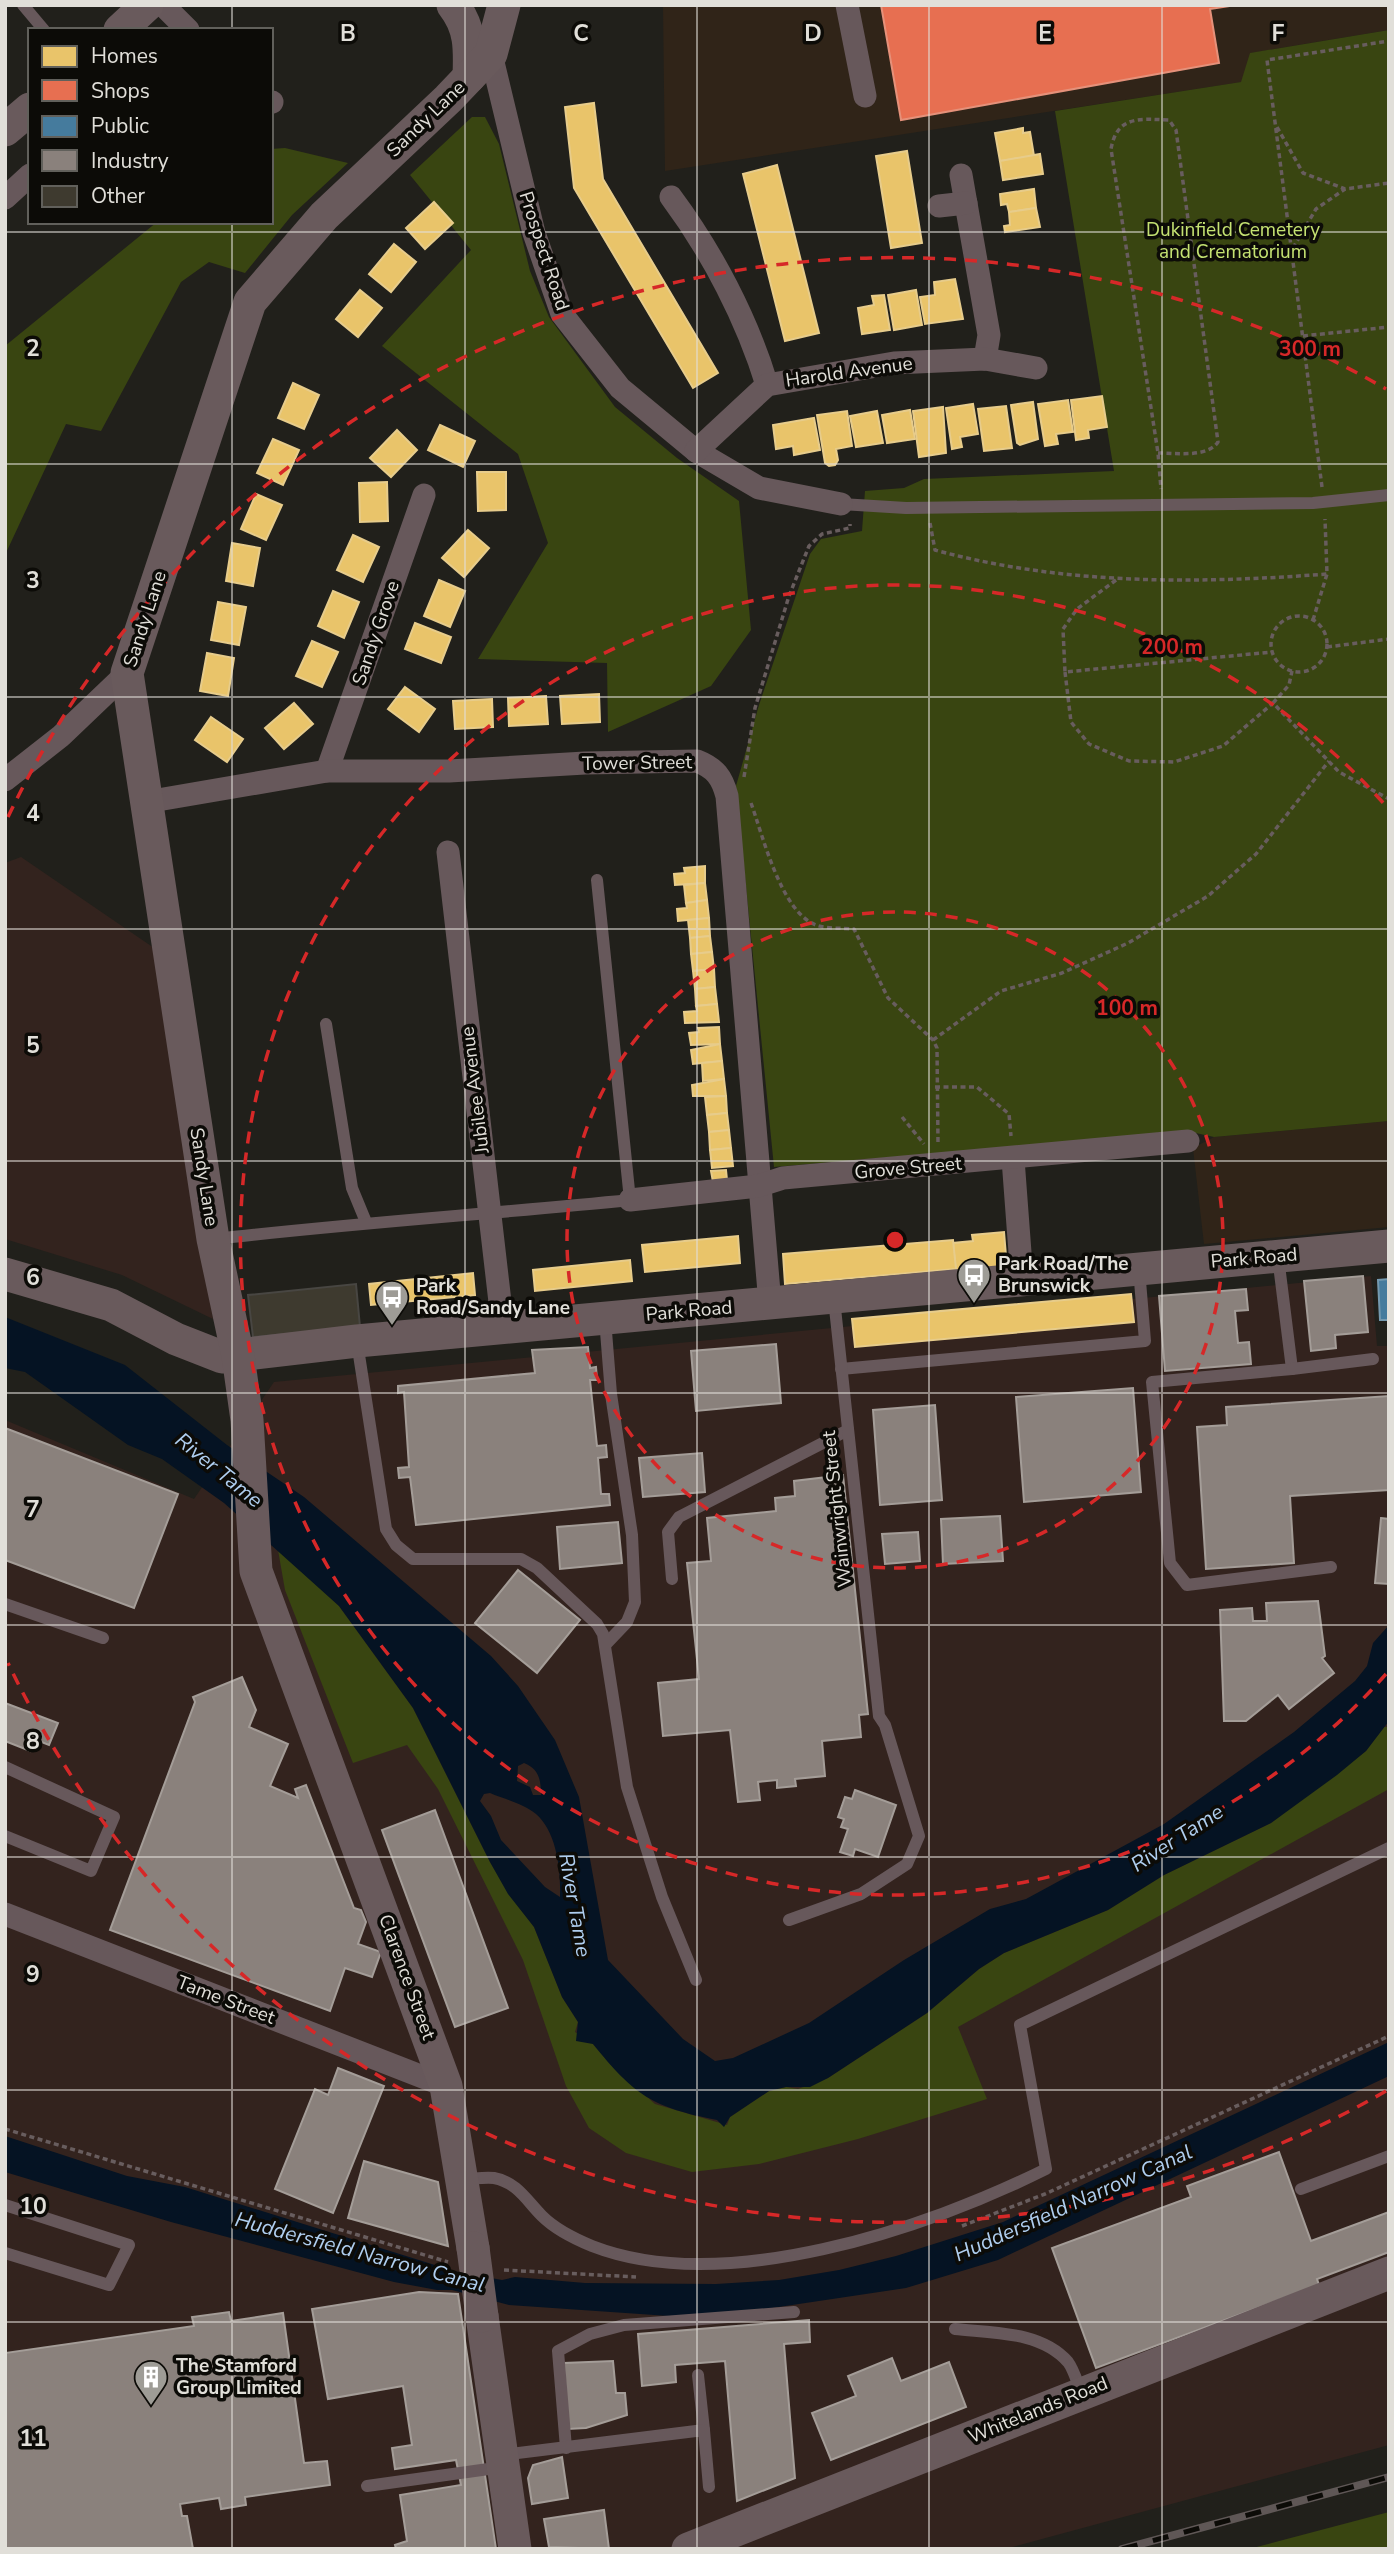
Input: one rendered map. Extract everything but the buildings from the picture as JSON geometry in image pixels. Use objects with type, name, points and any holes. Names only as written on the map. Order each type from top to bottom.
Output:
[{"type":"main road","points":[[122,28],[148,5]]},
{"type":"main road","points":[[453,5],[465,21],[470,44],[480,65]]},
{"type":"main road","points":[[480,65],[504,5]]},
{"type":"main road","name":"Sandy Lane","points":[[247,1420],[239,1356],[213,1239],[127,673],[250,302],[324,216],[480,65]]},
{"type":"main road","points":[[5,130],[28,111]]},
{"type":"main road","name":"Park Road","points":[[5,1274],[111,1305],[206,1353],[222,1357],[357,1341],[1389,1246]]},
{"type":"main road","name":"Clarence Street","points":[[247,1420],[256,1571],[446,2086],[515,2549]]},
{"type":"main road","name":"Whitelands Road","points":[[688,2549],[1389,2273]]},
{"type":"street","points":[[163,5],[186,28]]},
{"type":"street","points":[[847,5],[865,96]]},
{"type":"street","name":"Prospect Road","points":[[480,65],[562,314],[621,388],[696,451],[759,488],[846,505]]},
{"type":"street","points":[[961,175],[989,335],[985,359]]},
{"type":"street","points":[[5,198],[28,177]]},
{"type":"street","points":[[671,197],[702,239],[759,358],[767,384]]},
{"type":"street","points":[[939,206],[966,203]]},
{"type":"street","name":"Harold Avenue","points":[[696,451],[767,384],[894,363],[985,359],[1036,368]]},
{"type":"street","name":"Sandy Grove","points":[[327,771],[424,495]]},
{"type":"street","points":[[5,780],[61,736],[127,673]]},
{"type":"street","name":"Tower Street","points":[[146,802],[327,771],[449,771],[585,763],[697,761],[721,778],[728,807],[770,1304]]},
{"type":"street","name":"Jubilee Avenue","points":[[448,852],[503,1328]]},
{"type":"street","name":"Grove Street","points":[[629,1199],[758,1185],[783,1178],[1188,1141]]},
{"type":"street","points":[[1013,1159],[1022,1279]]},
{"type":"street","name":"Tame Street","points":[[5,1914],[446,2086]]},
{"type":"lane","points":[[23,5],[42,28]]},
{"type":"lane","points":[[846,505],[928,508],[1162,505],[1324,502],[1389,495]]},
{"type":"lane","points":[[213,1239],[366,1222],[489,1214],[629,1199],[597,880]]},
{"type":"lane","points":[[326,1024],[352,1188],[366,1222]]},
{"type":"lane","points":[[1278,1256],[1292,1369]]},
{"type":"lane","points":[[841,1369],[1145,1342],[1139,1269]]},
{"type":"lane","name":"Wainwright Street","points":[[789,1920],[861,1894],[907,1864],[919,1836],[885,1725],[879,1716],[834,1299]]},
{"type":"lane","points":[[605,1319],[611,1394],[632,1535],[635,1602],[627,1622],[606,1644]]},
{"type":"lane","points":[[357,1341],[386,1529],[396,1545],[414,1559],[521,1559],[537,1568],[597,1624],[606,1644],[627,1787],[662,1896],[696,1980]]},
{"type":"lane","points":[[1331,1567],[1187,1585],[1171,1563],[1152,1382],[1373,1359]]},
{"type":"lane","points":[[672,1579],[668,1532],[678,1517],[848,1430]]},
{"type":"lane","points":[[5,1604],[103,1638]]},
{"type":"lane","points":[[5,1767],[114,1817],[91,1871],[5,1836]]},
{"type":"lane","points":[[461,2179],[495,2178],[517,2188],[542,2216],[565,2233],[633,2260],[675,2264],[753,2260],[810,2252],[909,2225],[998,2193],[1045,2169],[1020,2025],[1389,1848]]},
{"type":"lane","points":[[1300,2189],[1389,2156]]},
{"type":"lane","points":[[5,2204],[129,2245],[109,2285],[5,2253]]},
{"type":"lane","points":[[566,2448],[558,2351],[590,2334],[624,2325],[794,2312]]},
{"type":"lane","points":[[954,2329],[1033,2339],[1055,2349],[1070,2364],[1082,2392]]},
{"type":"lane","points":[[698,2375],[709,2487]]},
{"type":"lane","points":[[367,2486],[566,2448],[704,2430]]},
{"type":"path","points":[[1313,620],[1327,575],[1324,502],[1267,60],[1389,41]]},
{"type":"path","points":[[1158,453],[1199,452],[1214,448],[1219,442],[1176,130],[1168,120],[1122,125],[1114,133],[1111,149],[1158,453],[1162,505]]},
{"type":"path","points":[[1275,122],[1303,173],[1345,189]]},
{"type":"path","points":[[1292,251],[1315,209],[1345,189],[1389,183]]},
{"type":"path","points":[[1303,336],[1389,327]]},
{"type":"path","points":[[728,807],[744,781],[755,708],[789,596],[810,546],[822,534],[850,528],[846,505]]},
{"type":"path","points":[[928,508],[935,550],[989,565],[1116,580],[1227,582],[1327,575]]},
{"type":"path","points":[[1116,580],[1077,609],[1063,629],[1071,722],[1089,744],[1129,761],[1174,762],[1223,746],[1273,703],[1289,685],[1292,671]]},
{"type":"path","points":[[1294,617],[1313,620],[1324,631],[1327,647],[1324,656],[1311,669],[1292,671],[1283,667],[1272,652],[1273,633],[1278,625],[1294,617]]},
{"type":"path","points":[[1327,647],[1389,639]]},
{"type":"path","points":[[1065,672],[1272,652]]},
{"type":"path","points":[[1273,703],[1339,772],[1389,799]]},
{"type":"path","points":[[933,1040],[1001,991],[1062,973],[1128,943],[1208,896],[1256,854],[1329,761]]},
{"type":"path","points":[[747,792],[782,887],[797,910],[816,925],[854,929],[888,998],[933,1040],[937,1048],[935,1087],[938,1143],[929,1150],[902,1117]]},
{"type":"path","points":[[935,1087],[977,1087],[1009,1114],[1013,1159]]},
{"type":"path","points":[[959,2227],[1045,2194],[1389,2036]]},
{"type":"path","points":[[5,2129],[472,2260],[648,2278]]},
{"type":"shaded area","points":[[663,5],[1389,5],[1389,30],[1251,53],[1242,82],[665,171]]},
{"type":"shaded area","points":[[21,857],[154,948],[213,1319],[122,1275],[5,1239],[5,863]]},
{"type":"shaded area","points":[[1389,1121],[1389,1227],[1204,1244],[1193,1148],[1214,1137]]},
{"type":"shaded area","points":[[1371,1276],[1377,1346],[1389,1346],[1389,2445],[1005,2549],[5,2549],[5,1420],[194,1499],[274,1382]]},
{"type":"green space","name":"Dukinfield Cemetery and Crematorium","points":[[1389,30],[1389,1121],[1214,1137],[1191,1132],[774,1167],[736,786],[759,705],[810,554],[821,539],[862,531],[865,491],[904,488],[924,479],[1114,471],[1055,111],[1241,82],[1250,53]]},
{"type":"green space","points":[[472,117],[485,117],[499,144],[530,271],[549,317],[615,407],[677,458],[739,501],[751,630],[711,686],[608,732],[607,663],[478,659],[548,543],[518,454],[382,346],[471,250],[410,175]]},
{"type":"green space","points":[[285,148],[348,163],[292,215],[245,273],[209,262],[181,282],[101,431],[66,424],[5,555],[5,346],[155,224],[273,224],[273,149]]},
{"type":"green space","points":[[278,1550],[339,1606],[413,1708],[490,1862],[509,1894],[534,1927],[562,1997],[578,2022],[575,2032],[593,2044],[611,2065],[655,2104],[727,2125],[730,2117],[769,2091],[786,2087],[798,2089],[828,2078],[927,2013],[979,1969],[1004,1953],[1108,1910],[1164,1875],[1271,1823],[1366,1751],[1384,1727],[1389,1727],[1389,1789],[958,2027],[987,2099],[858,2139],[759,2164],[692,2172],[626,2153],[589,2128],[566,2086],[523,1960],[438,1789],[407,1745],[353,1763],[285,1590]]},
{"type":"green space","points":[[1389,2512],[1389,2549],[1249,2549]]},
{"type":"water","name":"River Tame","points":[[5,1317],[125,1365],[227,1445],[304,1497],[491,1656],[518,1686],[555,1740],[579,1797],[608,1960],[683,2039],[715,2061],[733,2058],[809,2023],[904,1960],[990,1909],[1026,1899],[1164,1824],[1294,1732],[1355,1681],[1367,1666],[1373,1643],[1389,1625],[1389,1721],[1366,1751],[1271,1823],[1164,1875],[1108,1910],[1004,1953],[979,1969],[927,2013],[828,2078],[810,2087],[786,2087],[769,2091],[730,2117],[724,2127],[717,2120],[676,2110],[646,2097],[621,2076],[593,2044],[576,2041],[578,2022],[562,1997],[534,1927],[508,1894],[490,1862],[413,1708],[339,1606],[224,1503],[162,1459],[128,1445],[25,1372],[5,1368]],"holes":[[[524,1763],[533,1768],[538,1776],[541,1795],[533,1795],[530,1787],[517,1781],[518,1766]],[[490,1793],[526,1807],[543,1822],[556,1852],[560,1897],[545,1887],[501,1840],[491,1816],[480,1801],[484,1794]]]},
{"type":"water","name":"Huddersfield Narrow Canal","points":[[1389,2042],[1389,2076],[998,2260],[906,2288],[732,2314],[669,2316],[509,2305],[452,2290],[394,2282],[171,2222],[5,2172],[5,2136],[127,2176],[185,2187],[454,2271],[502,2280],[515,2277],[585,2283],[716,2284],[779,2280],[839,2270],[896,2256],[1003,2222]]},
{"type":"railway","points":[[1122,2549],[1389,2477]]},
{"type":"place","name":"Park Road/The Brunswick","points":[[974,1305]]},
{"type":"place","name":"Park Road/Sandy Lane","points":[[392,1327]]},
{"type":"place","name":"The Stamford Group Limited","points":[[151,2407]]}]
